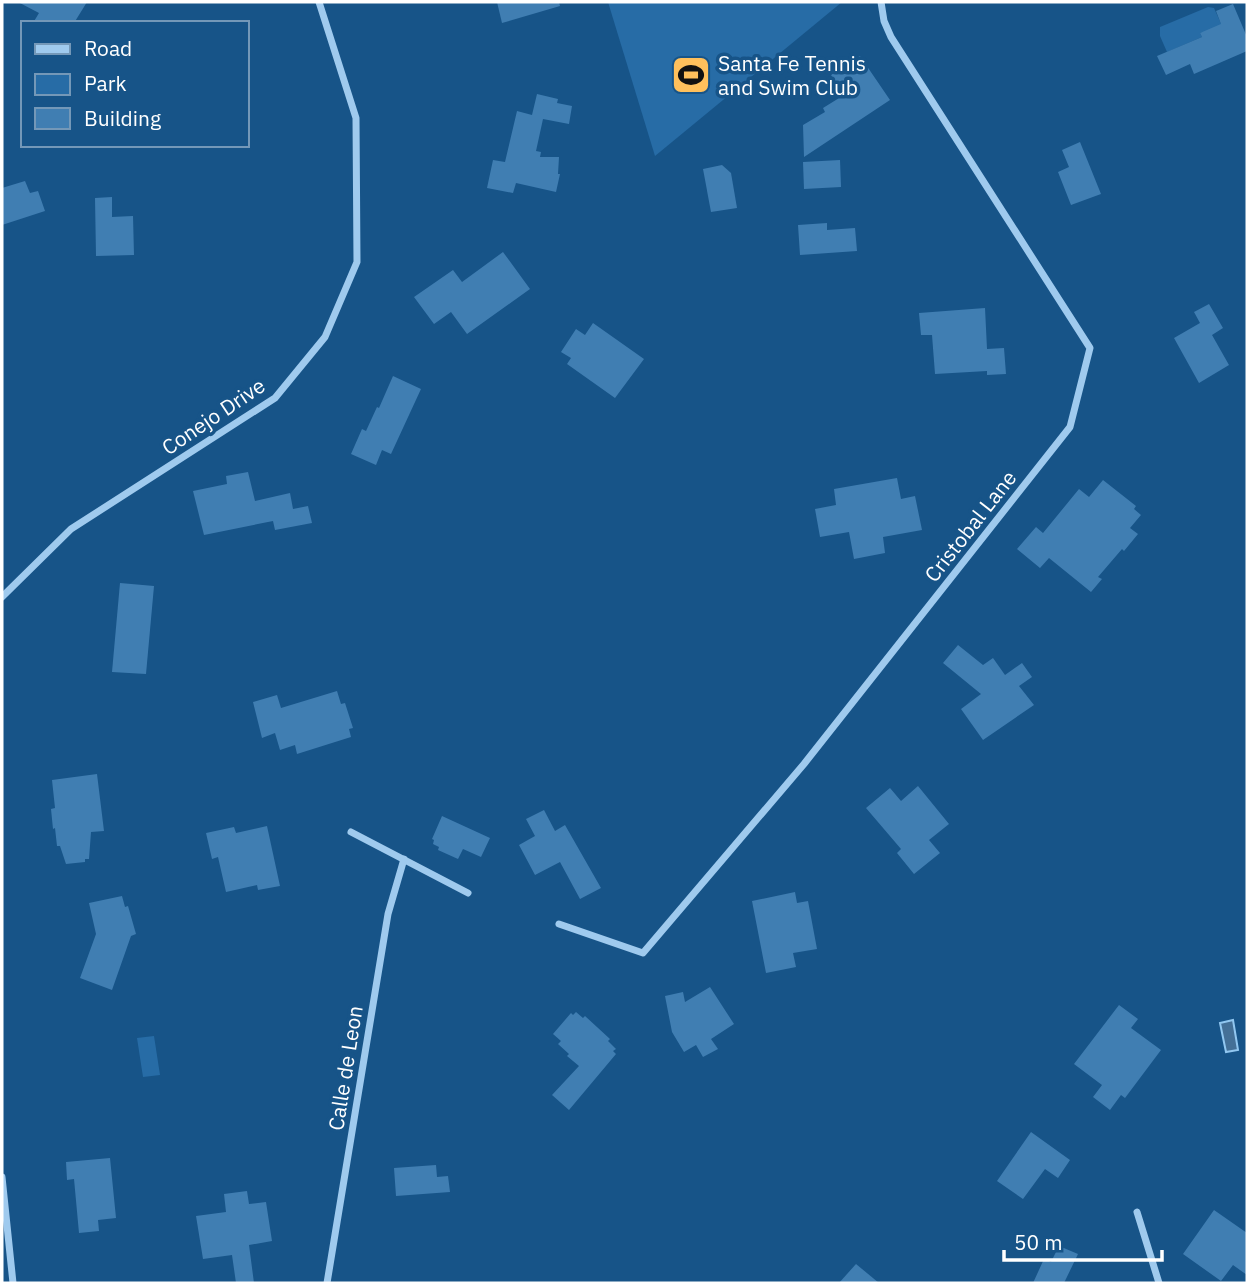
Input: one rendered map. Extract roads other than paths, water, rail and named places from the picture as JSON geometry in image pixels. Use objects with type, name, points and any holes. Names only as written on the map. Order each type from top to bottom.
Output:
[{"type":"street","name":"Conejo Drive","points":[[2,597],[71,530],[275,398],[325,337],[357,262],[356,118],[319,2]]},
{"type":"street","name":"Cristobal Lane","points":[[559,924],[643,953],[804,764],[1070,427],[1090,348],[891,37],[884,21],[881,2]]},
{"type":"street","points":[[351,832],[468,893]]},
{"type":"street","name":"Calle de Leon","points":[[327,1283],[388,914],[404,859]]},
{"type":"street","points":[[2,1177],[13,1283]]},
{"type":"street","points":[[1137,1212],[1159,1283]]},
{"type":"place","name":"Santa Fe Tennis and Swim Club","points":[[691,75]]}]
